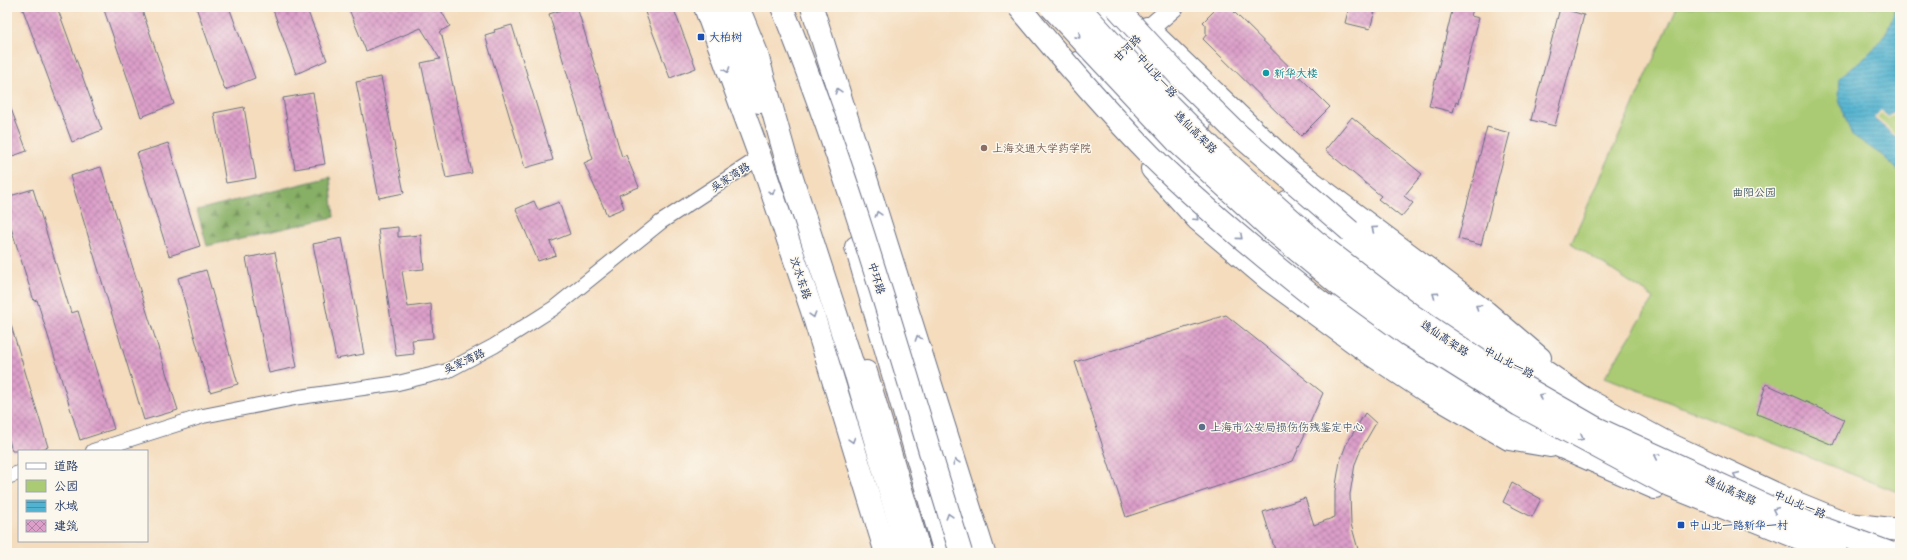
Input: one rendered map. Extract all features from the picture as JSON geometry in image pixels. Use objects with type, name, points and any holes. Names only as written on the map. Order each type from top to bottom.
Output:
[{"type":"main road","name":"汶水东路","points":[[705,7],[760,157],[812,311],[886,553]]},
{"type":"main road","points":[[715,7],[789,169]]},
{"type":"main road","points":[[738,7],[756,51],[789,169],[856,375],[908,553]]},
{"type":"main road","points":[[743,7],[811,201],[885,433],[920,553]]},
{"type":"main road","name":"中环路","points":[[782,7],[809,73],[854,203],[961,553]]},
{"type":"main road","points":[[797,7],[854,203]]},
{"type":"main road","points":[[801,7],[798,27],[798,57],[802,80],[860,259],[945,553]]},
{"type":"main road","points":[[812,7],[984,553]]},
{"type":"main road","points":[[1019,7],[1056,52],[1150,154],[1248,243],[1316,298],[1385,349],[1444,388],[1482,410],[1557,445],[1810,553]]},
{"type":"main road","points":[[1025,7],[1061,45],[1090,87],[1197,219],[1268,280],[1320,319],[1426,391],[1509,439],[1557,445]]},
{"type":"main road","name":"逸仙高架路","points":[[1052,7],[1180,146],[1282,237],[1339,285],[1408,335],[1518,405],[1670,486],[1836,553]]},
{"type":"main road","name":"逸仙高架路","points":[[1079,7],[1156,92],[1217,154],[1314,240],[1413,316],[1488,366],[1594,427],[1782,513],[1890,553]]},
{"type":"main road","points":[[1104,9],[1148,29],[1293,168],[1486,312],[1582,397]]},
{"type":"main road","points":[[1104,9],[1183,80],[1239,135],[1365,244],[1466,318],[1582,397]]},
{"type":"main road","name":"中山北一路","points":[[1104,9],[1129,45],[1204,128],[1304,217],[1371,266],[1440,321],[1507,363],[1582,397],[1667,443],[1787,499],[1848,524],[1900,530]]},
{"type":"main road","points":[[1090,87],[1251,228],[1373,324],[1557,445]]},
{"type":"main road","points":[[922,473],[938,405]]},
{"type":"main road","points":[[1848,524],[1870,540],[1899,553]]},
{"type":"street","name":"甘河路","points":[[1090,87],[1129,45],[1174,7]]},
{"type":"street","name":"吴家湾路","points":[[96,450],[203,416],[300,397],[398,383],[447,371],[494,346],[554,308],[661,222],[760,157]]},
{"type":"street","points":[[7,477],[18,473]]},
{"type":"green space","name":"曲阳公园","points":[[1677,7],[1900,7],[1900,493],[1605,377],[1654,298],[1571,243]]},
{"type":"green space","points":[[330,177],[334,217],[207,246],[197,210]]},
{"type":"water","points":[[1895,7],[1900,7],[1900,119],[1893,112],[1889,117],[1881,111],[1874,118],[1900,140],[1900,172],[1883,156],[1851,134],[1839,100],[1840,77],[1867,55],[1882,39],[1892,19]]},
{"type":"pier","points":[[1881,110],[1888,117],[1893,112],[1900,119],[1900,121],[1893,115],[1888,119],[1881,113],[1877,118],[1900,138],[1900,140],[1874,118]]},
{"type":"building","points":[[22,7],[57,7],[102,130],[72,142]]},
{"type":"building","points":[[103,7],[141,7],[174,104],[141,117]]},
{"type":"building","points":[[196,7],[229,7],[255,78],[225,90]]},
{"type":"building","points":[[272,7],[306,7],[327,60],[296,74]]},
{"type":"building","points":[[348,7],[439,7],[450,26],[439,32],[442,36],[472,173],[446,178],[421,63],[440,59],[421,28],[366,51]]},
{"type":"building","points":[[571,7],[577,7],[622,157],[626,155],[639,187],[619,195],[624,208],[607,215],[584,163],[593,159],[549,14]]},
{"type":"building","points":[[643,7],[673,7],[696,68],[670,78]]},
{"type":"building","name":"新华大楼","points":[[1218,7],[1229,7],[1330,107],[1301,136],[1203,39],[1206,35],[1206,25],[1203,22]]},
{"type":"building","points":[[1349,7],[1376,7],[1370,29],[1345,23]]},
{"type":"building","points":[[1453,7],[1473,9],[1471,16],[1479,18],[1458,103],[1456,102],[1453,112],[1429,106]]},
{"type":"building","points":[[1560,8],[1584,15],[1555,126],[1531,120]]},
{"type":"building","points":[[512,25],[553,160],[525,168],[485,35],[495,32],[494,30]]},
{"type":"building","points":[[381,77],[404,193],[379,198],[356,82]]},
{"type":"building","points":[[313,93],[325,164],[295,169],[283,98]]},
{"type":"building","points":[[8,101],[27,151],[7,158],[7,102]]},
{"type":"building","points":[[244,107],[256,178],[226,183],[214,113]]},
{"type":"building","points":[[1352,117],[1422,174],[1404,196],[1413,203],[1401,217],[1378,199],[1381,196],[1325,150]]},
{"type":"building","points":[[1487,127],[1510,133],[1481,245],[1458,239]]},
{"type":"building","points":[[168,143],[200,246],[169,256],[137,153]]},
{"type":"building","points":[[101,167],[178,410],[144,420],[70,176]]},
{"type":"building","points":[[33,189],[71,313],[78,311],[114,429],[80,440],[37,300],[34,301],[7,215],[7,197]]},
{"type":"building","points":[[534,201],[538,210],[559,202],[570,234],[550,242],[556,255],[538,261],[516,209]]},
{"type":"building","points":[[398,227],[398,237],[421,235],[424,269],[402,271],[408,307],[431,304],[433,338],[412,340],[414,354],[396,356],[378,229]]},
{"type":"building","points":[[342,238],[364,354],[336,359],[313,244]]},
{"type":"building","points":[[275,252],[297,367],[269,373],[246,258]]},
{"type":"building","points":[[206,270],[238,384],[210,392],[178,278]]},
{"type":"building","name":"上海市公安局损伤伤残鉴定中心","points":[[1226,315],[1323,393],[1293,461],[1126,517],[1075,362]]},
{"type":"building","points":[[7,322],[10,322],[48,447],[38,450],[12,451],[7,434]]},
{"type":"building","points":[[1766,384],[1844,419],[1833,445],[1757,414]]},
{"type":"building","points":[[1365,413],[1376,423],[1361,449],[1355,464],[1350,494],[1351,524],[1359,553],[1276,553],[1263,512],[1305,498],[1314,525],[1335,517],[1335,491],[1340,461],[1346,445]]},
{"type":"building","points":[[1512,483],[1541,499],[1532,517],[1503,502]]},
{"type":"place","name":"大柏树","points":[[701,37]]},
{"type":"place","name":"新华大楼","points":[[1266,73]]},
{"type":"place","name":"上海交通大学药学院","points":[[984,148]]},
{"type":"place","name":"上海市公安局损伤伤残鉴定中心","points":[[1202,427]]},
{"type":"place","name":"中山北一路新华一村","points":[[1681,525]]}]
